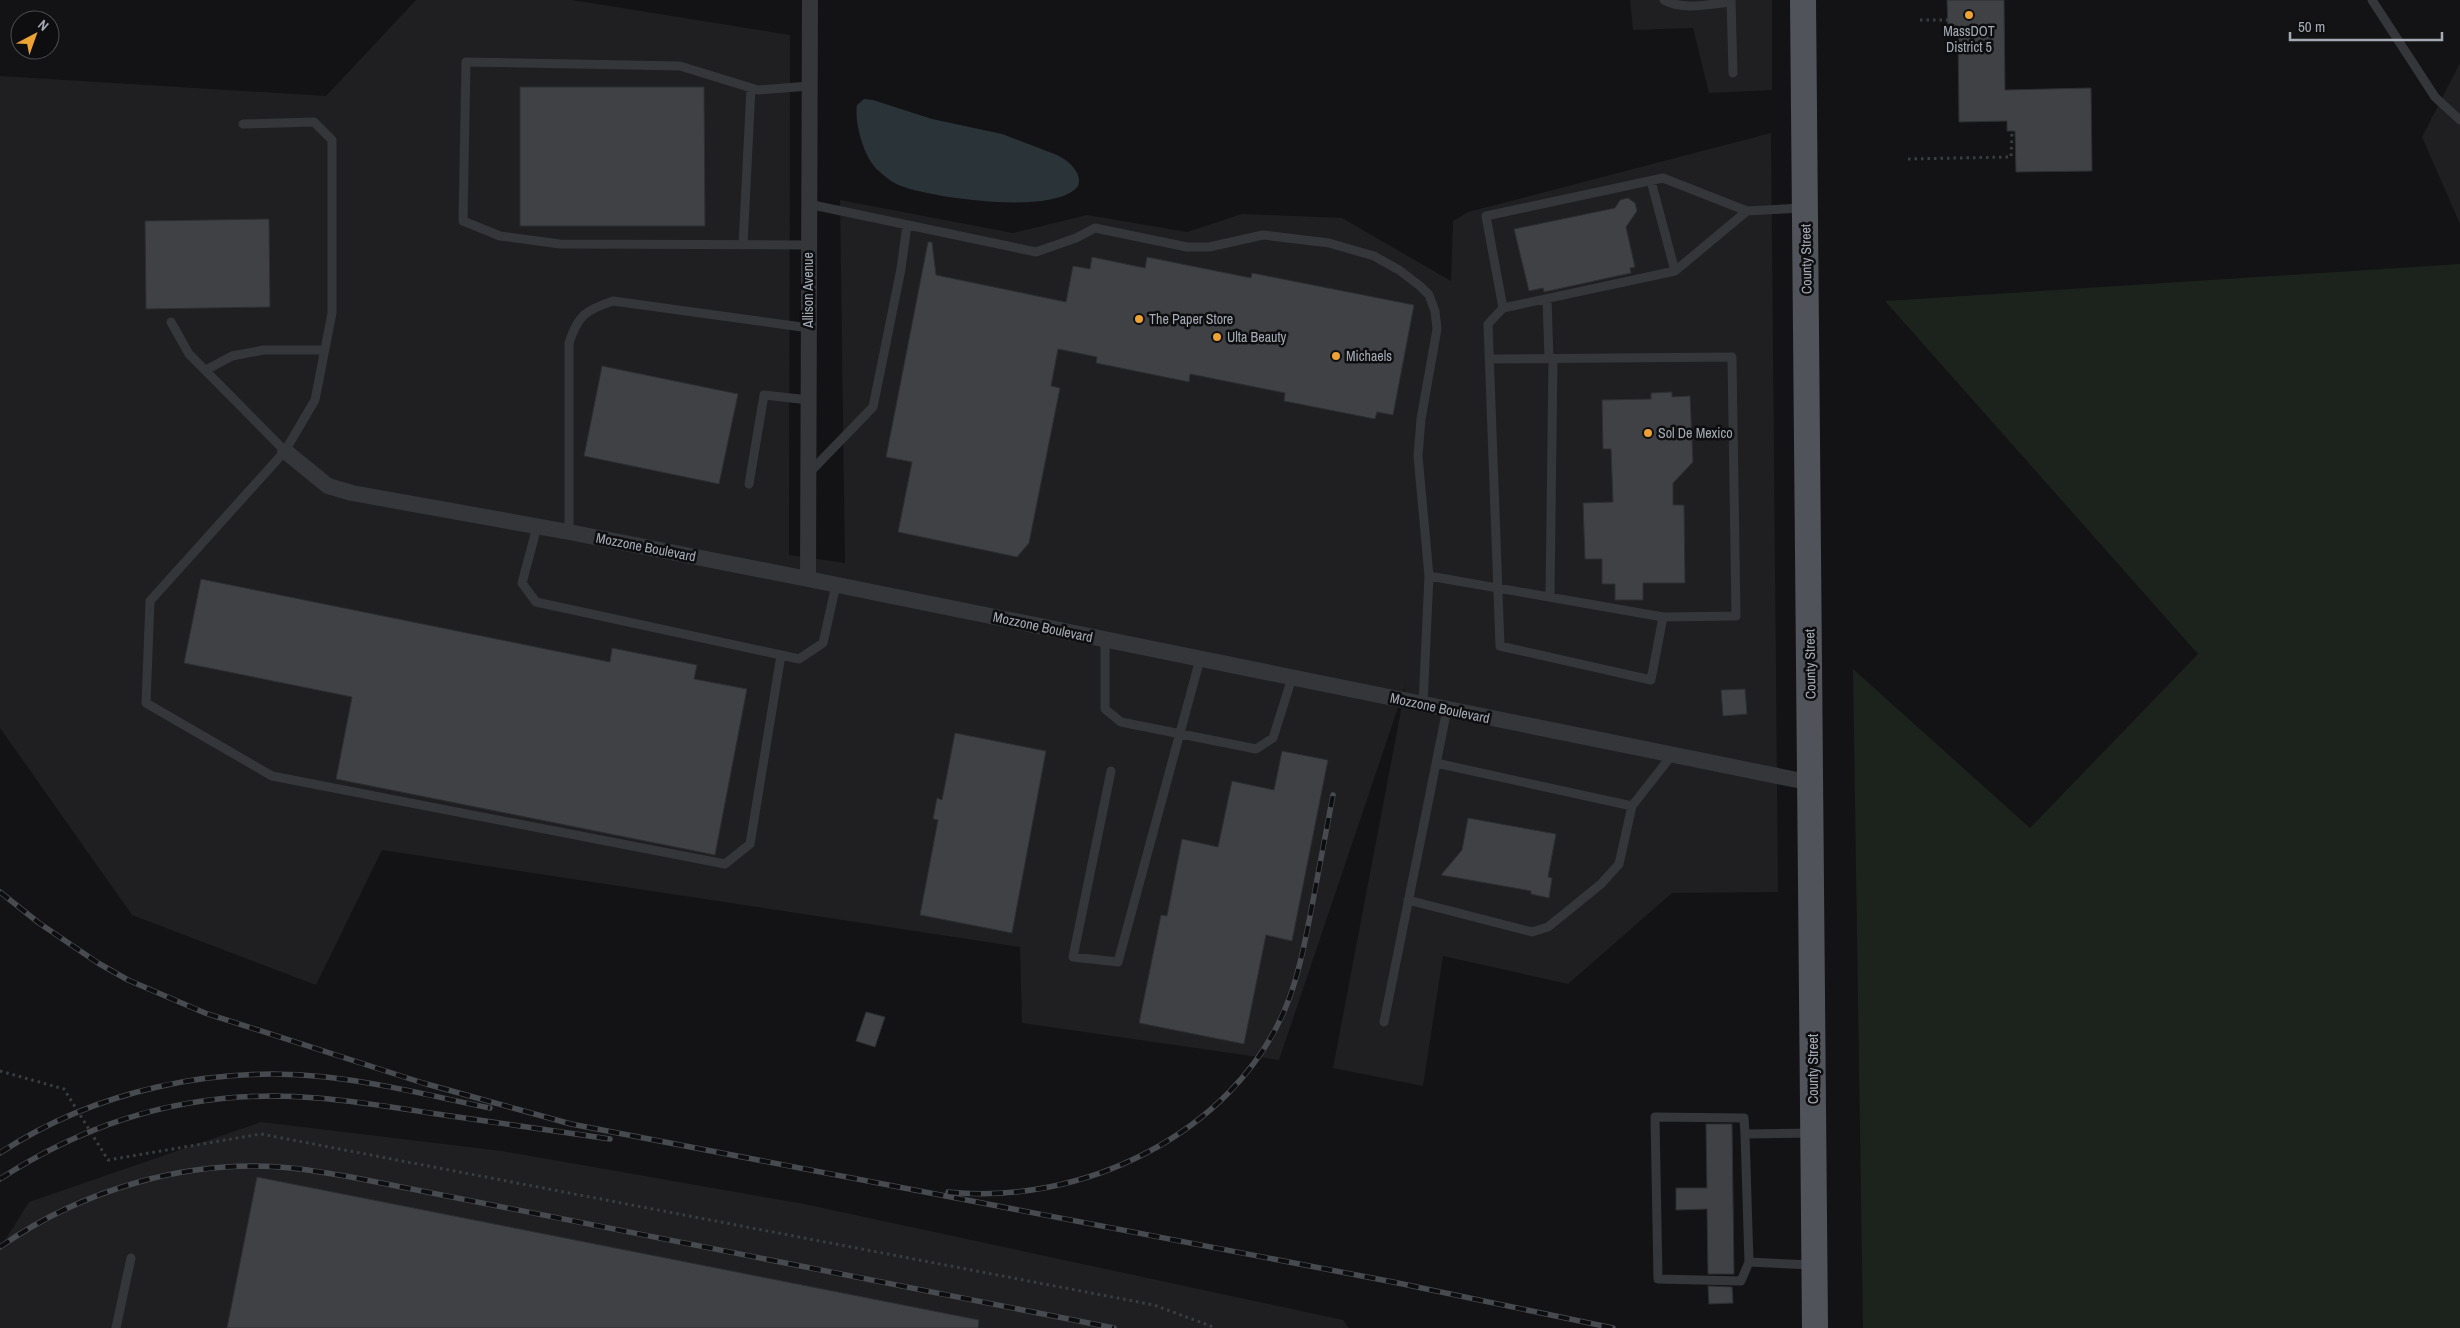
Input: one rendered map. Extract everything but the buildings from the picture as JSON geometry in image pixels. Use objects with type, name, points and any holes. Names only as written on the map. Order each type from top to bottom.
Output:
[{"type":"main road","name":"County Street","points":[[1803,0],[1812,783],[1815,1328]]},
{"type":"street","name":"Allison Avenue","points":[[808,579],[810,0]]},
{"type":"street","name":"Mozzone Boulevard","points":[[285,451],[328,486],[352,493],[569,532],[836,584],[1812,783]]},
{"type":"lane","points":[[1664,0],[1670,4],[1686,6],[1731,1],[1733,73]]},
{"type":"lane","points":[[2372,0],[2435,97],[2460,120]]},
{"type":"lane","points":[[808,245],[560,244],[500,236],[463,221],[466,62],[680,66],[758,90],[809,86]]},
{"type":"lane","points":[[743,244],[751,88]]},
{"type":"lane","points":[[243,124],[314,122],[332,140],[332,313],[315,400],[285,451],[150,601],[146,703],[272,776],[725,864],[750,844],[781,655]]},
{"type":"lane","points":[[1503,308],[1486,216],[1663,178],[1747,211],[1805,207]]},
{"type":"lane","points":[[1652,181],[1675,272]]},
{"type":"lane","points":[[808,204],[1036,252],[1076,238],[1096,228],[1187,247],[1210,247],[1263,235],[1329,243],[1374,256],[1399,270],[1429,295],[1435,311],[1437,329],[1421,419],[1418,456],[1429,576],[1423,704]]},
{"type":"lane","points":[[1663,617],[1651,680],[1500,646],[1488,324],[1503,308],[1675,272],[1747,211]]},
{"type":"lane","points":[[808,474],[873,407],[902,269],[907,225]]},
{"type":"lane","points":[[1547,299],[1551,359],[1550,596]]},
{"type":"lane","points":[[569,532],[569,343],[575,325],[588,310],[613,301],[808,328]]},
{"type":"lane","points":[[171,322],[189,354],[285,451]]},
{"type":"lane","points":[[206,370],[232,356],[264,350],[325,350]]},
{"type":"lane","points":[[1429,576],[1663,617],[1736,616],[1732,357],[1490,359]]},
{"type":"lane","points":[[749,484],[764,395],[809,400]]},
{"type":"lane","points":[[537,527],[522,583],[536,602],[799,659],[823,643],[836,584]]},
{"type":"lane","points":[[1105,640],[1105,709],[1121,722],[1180,735],[1256,749],[1273,738],[1292,678]]},
{"type":"lane","points":[[1111,771],[1073,957],[1118,962],[1200,659]]},
{"type":"lane","points":[[1384,1022],[1447,709]]},
{"type":"lane","points":[[1408,900],[1532,932],[1548,928],[1601,884],[1620,864],[1632,806],[1672,755]]},
{"type":"lane","points":[[1436,763],[1632,806]]},
{"type":"lane","points":[[1655,1117],[1744,1118],[1749,1262],[1741,1281],[1658,1279],[1655,1117]]},
{"type":"lane","points":[[1745,1134],[1814,1134]]},
{"type":"lane","points":[[116,1328],[132,1258]]},
{"type":"lane","points":[[1749,1262],[1815,1265]]},
{"type":"path","points":[[1920,20],[1948,20]]},
{"type":"path","points":[[1908,159],[2011,157],[2012,131]]},
{"type":"path","points":[[0,1071],[64,1088],[108,1160],[261,1134],[1154,1305],[1216,1328]]},
{"type":"shaded area","points":[[416,0],[572,0],[790,35],[789,555],[845,563],[840,200],[1013,233],[1087,215],[1187,232],[1242,214],[1342,218],[1451,281],[1453,221],[1468,212],[1771,133],[1778,892],[1672,893],[1568,984],[1443,956],[1423,1086],[1333,1068],[1406,684],[1279,1060],[1022,1023],[1020,947],[382,850],[316,985],[132,915],[0,728],[0,76],[326,96]]},
{"type":"shaded area","points":[[1630,0],[1772,0],[1772,90],[1709,93],[1693,28],[1633,30]]},
{"type":"shaded area","points":[[2460,63],[2460,224],[2422,137]]},
{"type":"shaded area","points":[[864,99],[873,100],[932,119],[1002,134],[1057,155],[1074,168],[1078,176],[1078,186],[1065,195],[1046,200],[993,202],[939,195],[901,186],[889,180],[879,171],[869,158],[861,140],[856,112],[857,105]]},
{"type":"shaded area","points":[[2460,264],[2460,1328],[1863,1328],[1853,669],[2030,828],[2198,654],[1885,301]]},
{"type":"shaded area","points":[[261,1122],[502,1151],[804,1204],[1343,1320],[1349,1328],[0,1328],[0,1248],[29,1202]]},
{"type":"railway","points":[[948,1192],[998,1193],[1049,1187],[1099,1173],[1146,1153],[1190,1126],[1229,1093],[1261,1054],[1290,997],[1304,945],[1333,795]]},
{"type":"railway","points":[[0,892],[39,923],[98,963],[128,980],[205,1013],[423,1083],[571,1124],[1393,1282],[1613,1328]]},
{"type":"railway","points":[[0,1153],[36,1131],[75,1113],[115,1099],[156,1087],[198,1079],[241,1075],[284,1074],[326,1077],[388,1087],[490,1108]]},
{"type":"railway","points":[[0,1179],[74,1138],[112,1123],[151,1111],[191,1103],[232,1098],[274,1096],[374,1104],[610,1139]]},
{"type":"railway","points":[[0,1247],[66,1209],[102,1194],[139,1182],[176,1173],[215,1168],[253,1166],[291,1168],[351,1177],[1114,1328]]},
{"type":"place","name":"MassDOT District 5","points":[[1969,15]]},
{"type":"place","name":"The Paper Store","points":[[1139,319]]},
{"type":"place","name":"Ulta Beauty","points":[[1217,337]]},
{"type":"place","name":"Michaels","points":[[1336,356]]},
{"type":"place","name":"Sol De Mexico","points":[[1648,433]]}]
